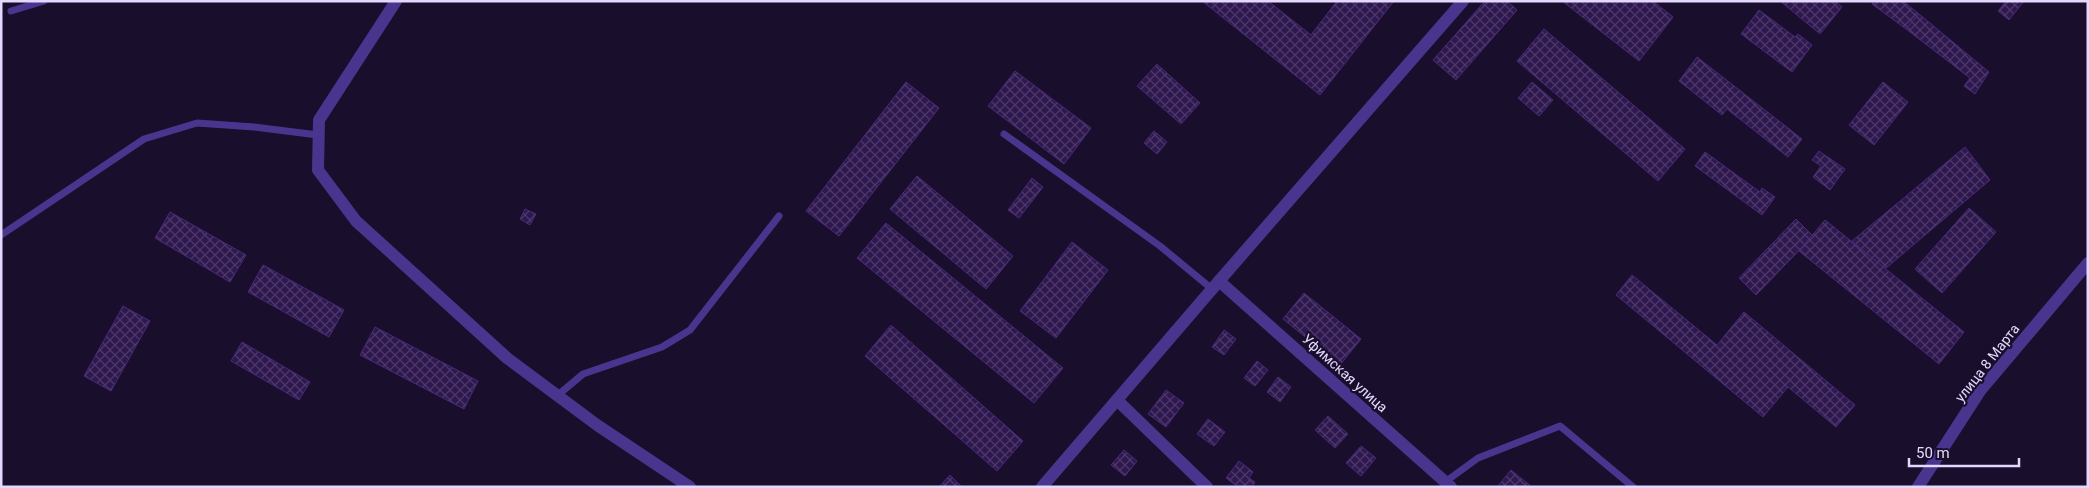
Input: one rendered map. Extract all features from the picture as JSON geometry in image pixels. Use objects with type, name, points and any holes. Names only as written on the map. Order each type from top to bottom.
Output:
[{"type":"street","points":[[396,1],[319,120],[318,170],[356,221],[508,358],[690,487]]},
{"type":"street","points":[[1042,487],[1215,284],[1463,1]]},
{"type":"street","name":"улица 8 Марта","points":[[1918,487],[1980,391],[2088,264]]},
{"type":"street","name":"Уфимская улица","points":[[1215,284],[1448,484]]},
{"type":"street","points":[[1117,400],[1206,487]]},
{"type":"lane","points":[[11,11],[44,1]]},
{"type":"lane","points":[[1,235],[144,139],[197,123],[254,127],[318,135]]},
{"type":"lane","points":[[1004,134],[1215,284]]},
{"type":"lane","points":[[558,395],[583,374],[662,347],[690,330],[779,216]]},
{"type":"lane","points":[[1448,484],[1478,458],[1560,426],[1633,487]]},
{"type":"building","points":[[1202,1],[1268,1],[1311,35],[1337,1],[1394,1],[1320,95]]},
{"type":"building","points":[[1485,1],[1507,1],[1517,10],[1456,80],[1433,60]]},
{"type":"building","points":[[1562,1],[1653,1],[1673,17],[1639,61]]},
{"type":"building","points":[[1780,1],[1835,1],[1842,7],[1820,34]]},
{"type":"building","points":[[1874,1],[1903,1],[1919,14],[1906,29],[1872,4]]},
{"type":"building","points":[[2006,1],[2024,1],[2009,20],[1998,11]]},
{"type":"building","points":[[1759,10],[1795,37],[1798,34],[1812,45],[1792,72],[1741,34]]},
{"type":"building","points":[[1919,14],[1989,72],[1975,94],[1964,86],[1970,78],[1906,29]]},
{"type":"building","points":[[1544,29],[1685,149],[1658,181],[1517,61]]},
{"type":"building","points":[[1697,57],[1802,139],[1788,157],[1727,109],[1722,115],[1679,81]]},
{"type":"building","points":[[1157,64],[1200,103],[1181,124],[1137,86]]},
{"type":"building","points":[[1015,71],[1091,128],[1064,164],[988,106]]},
{"type":"building","points":[[906,82],[939,108],[839,236],[806,211]]},
{"type":"building","points":[[1532,82],[1553,100],[1539,116],[1518,98]]},
{"type":"building","points":[[1883,82],[1908,102],[1874,145],[1849,125]]},
{"type":"building","points":[[1154,131],[1167,142],[1157,154],[1144,143]]},
{"type":"building","points":[[1965,147],[1990,180],[1885,269],[1852,241]]},
{"type":"building","points":[[1819,151],[1845,169],[1830,190],[1813,177],[1821,166],[1812,160]]},
{"type":"building","points":[[1705,152],[1760,192],[1762,188],[1775,197],[1762,215],[1695,166]]},
{"type":"building","points":[[917,176],[1013,256],[986,289],[890,209]]},
{"type":"building","points":[[1032,178],[1043,187],[1019,218],[1008,210]]},
{"type":"building","points":[[1969,208],[1996,232],[1942,293],[1915,269]]},
{"type":"building","points":[[525,209],[536,214],[530,225],[520,219]]},
{"type":"building","points":[[170,212],[246,255],[230,282],[155,238]]},
{"type":"building","points":[[1796,219],[1813,236],[1756,295],[1739,278]]},
{"type":"building","points":[[1825,220],[1964,332],[1939,364],[1799,251]]},
{"type":"building","points":[[886,223],[1063,368],[1034,403],[857,258]]},
{"type":"building","points":[[1072,242],[1108,270],[1056,338],[1020,311]]},
{"type":"building","points":[[263,265],[344,310],[329,337],[248,292]]},
{"type":"building","points":[[1632,275],[1717,345],[1744,312],[1855,405],[1836,427],[1788,387],[1763,417],[1616,295]]},
{"type":"building","points":[[1304,293],[1361,339],[1340,365],[1283,319]]},
{"type":"building","points":[[123,306],[150,321],[111,391],[84,376]]},
{"type":"building","points":[[891,325],[1023,441],[997,471],[865,356]]},
{"type":"building","points":[[375,327],[478,381],[464,409],[360,355]]},
{"type":"building","points":[[1224,330],[1236,339],[1224,355],[1212,347]]},
{"type":"building","points":[[242,342],[310,382],[299,400],[231,361]]},
{"type":"building","points":[[1257,361],[1268,370],[1255,386],[1244,378]]},
{"type":"building","points":[[1278,377],[1291,387],[1280,402],[1267,392]]},
{"type":"building","points":[[1166,390],[1184,403],[1166,427],[1148,414]]},
{"type":"building","points":[[1328,416],[1348,434],[1335,448],[1315,430]]},
{"type":"building","points":[[1208,419],[1225,432],[1214,446],[1197,434]]},
{"type":"building","points":[[1361,446],[1376,458],[1361,476],[1346,463]]},
{"type":"building","points":[[1124,450],[1137,461],[1125,476],[1111,465]]},
{"type":"building","points":[[1239,461],[1253,472],[1249,478],[1255,482],[1252,487],[1238,487],[1226,478]]},
{"type":"building","points":[[1511,470],[1532,487],[1497,487]]},
{"type":"building","points":[[950,475],[962,487],[939,487]]}]
